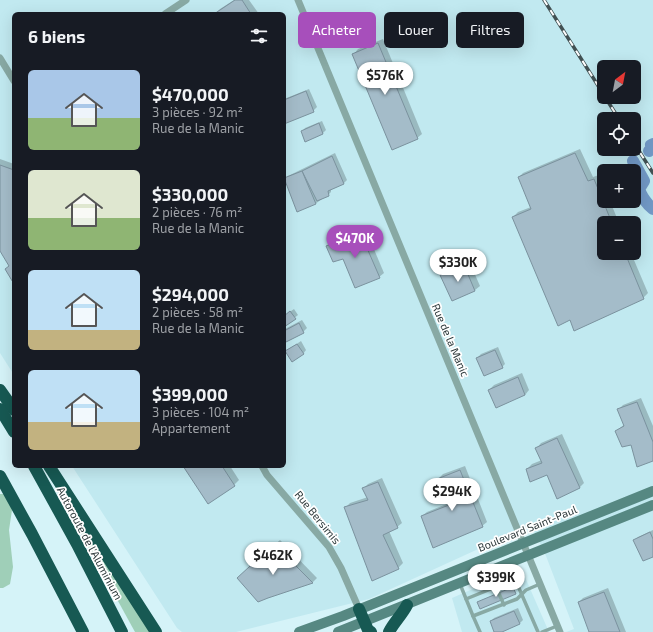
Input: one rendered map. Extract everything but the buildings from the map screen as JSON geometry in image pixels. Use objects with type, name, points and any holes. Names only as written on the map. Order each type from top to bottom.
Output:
[{"type":"highway","points":[[0,390],[12,407]]},
{"type":"highway","points":[[0,409],[12,429]]},
{"type":"highway","name":"Autoroute de l'Aluminium","points":[[35,468],[77,544],[122,632]]},
{"type":"highway","points":[[50,468],[156,632]]},
{"type":"highway","points":[[0,476],[84,632]]},
{"type":"highway","points":[[389,632],[401,616],[406,605]]},
{"type":"highway","points":[[358,609],[367,629]]},
{"type":"main road","name":"Boulevard Saint-Paul","points":[[299,632],[653,491]]},
{"type":"main road","points":[[338,632],[367,629],[406,605],[653,505]]},
{"type":"street","points":[[169,12],[186,0]]},
{"type":"street","name":"Rue de la Manic","points":[[298,0],[558,629]]},
{"type":"street","points":[[0,58],[12,78]]},
{"type":"street","name":"Rue Bersimis","points":[[263,468],[267,475],[320,535],[332,551],[341,568],[358,609]]},
{"type":"lane","points":[[466,598],[515,579],[538,632]]},
{"type":"lane","points":[[460,583],[480,632]]},
{"type":"lane","points":[[474,616],[517,599],[526,590],[540,584]]},
{"type":"lane","points":[[496,587],[504,605]]},
{"type":"lane","points":[[542,632],[558,629]]},
{"type":"shaded area","points":[[0,0],[653,0],[653,632],[566,632],[574,629],[546,556],[531,525],[369,599],[236,632],[182,632],[177,628],[73,468],[286,468],[286,12],[12,12],[12,372],[0,353]]},
{"type":"shaded area","points":[[521,568],[549,632],[462,632],[452,598]]},
{"type":"green space","points":[[45,468],[150,632],[135,632]]},
{"type":"green space","points":[[0,494],[4,494],[8,499],[12,510],[9,530],[13,567],[10,584],[3,588],[0,588]]},
{"type":"waterway","points":[[649,151],[652,148],[651,145],[653,144]]},
{"type":"waterway","points":[[633,161],[644,181],[639,189],[640,192],[644,200],[653,209]]},
{"type":"railway","points":[[544,0],[597,84]]},
{"type":"railway","points":[[609,104],[615,112]]},
{"type":"railway","points":[[641,154],[653,173]]}]
